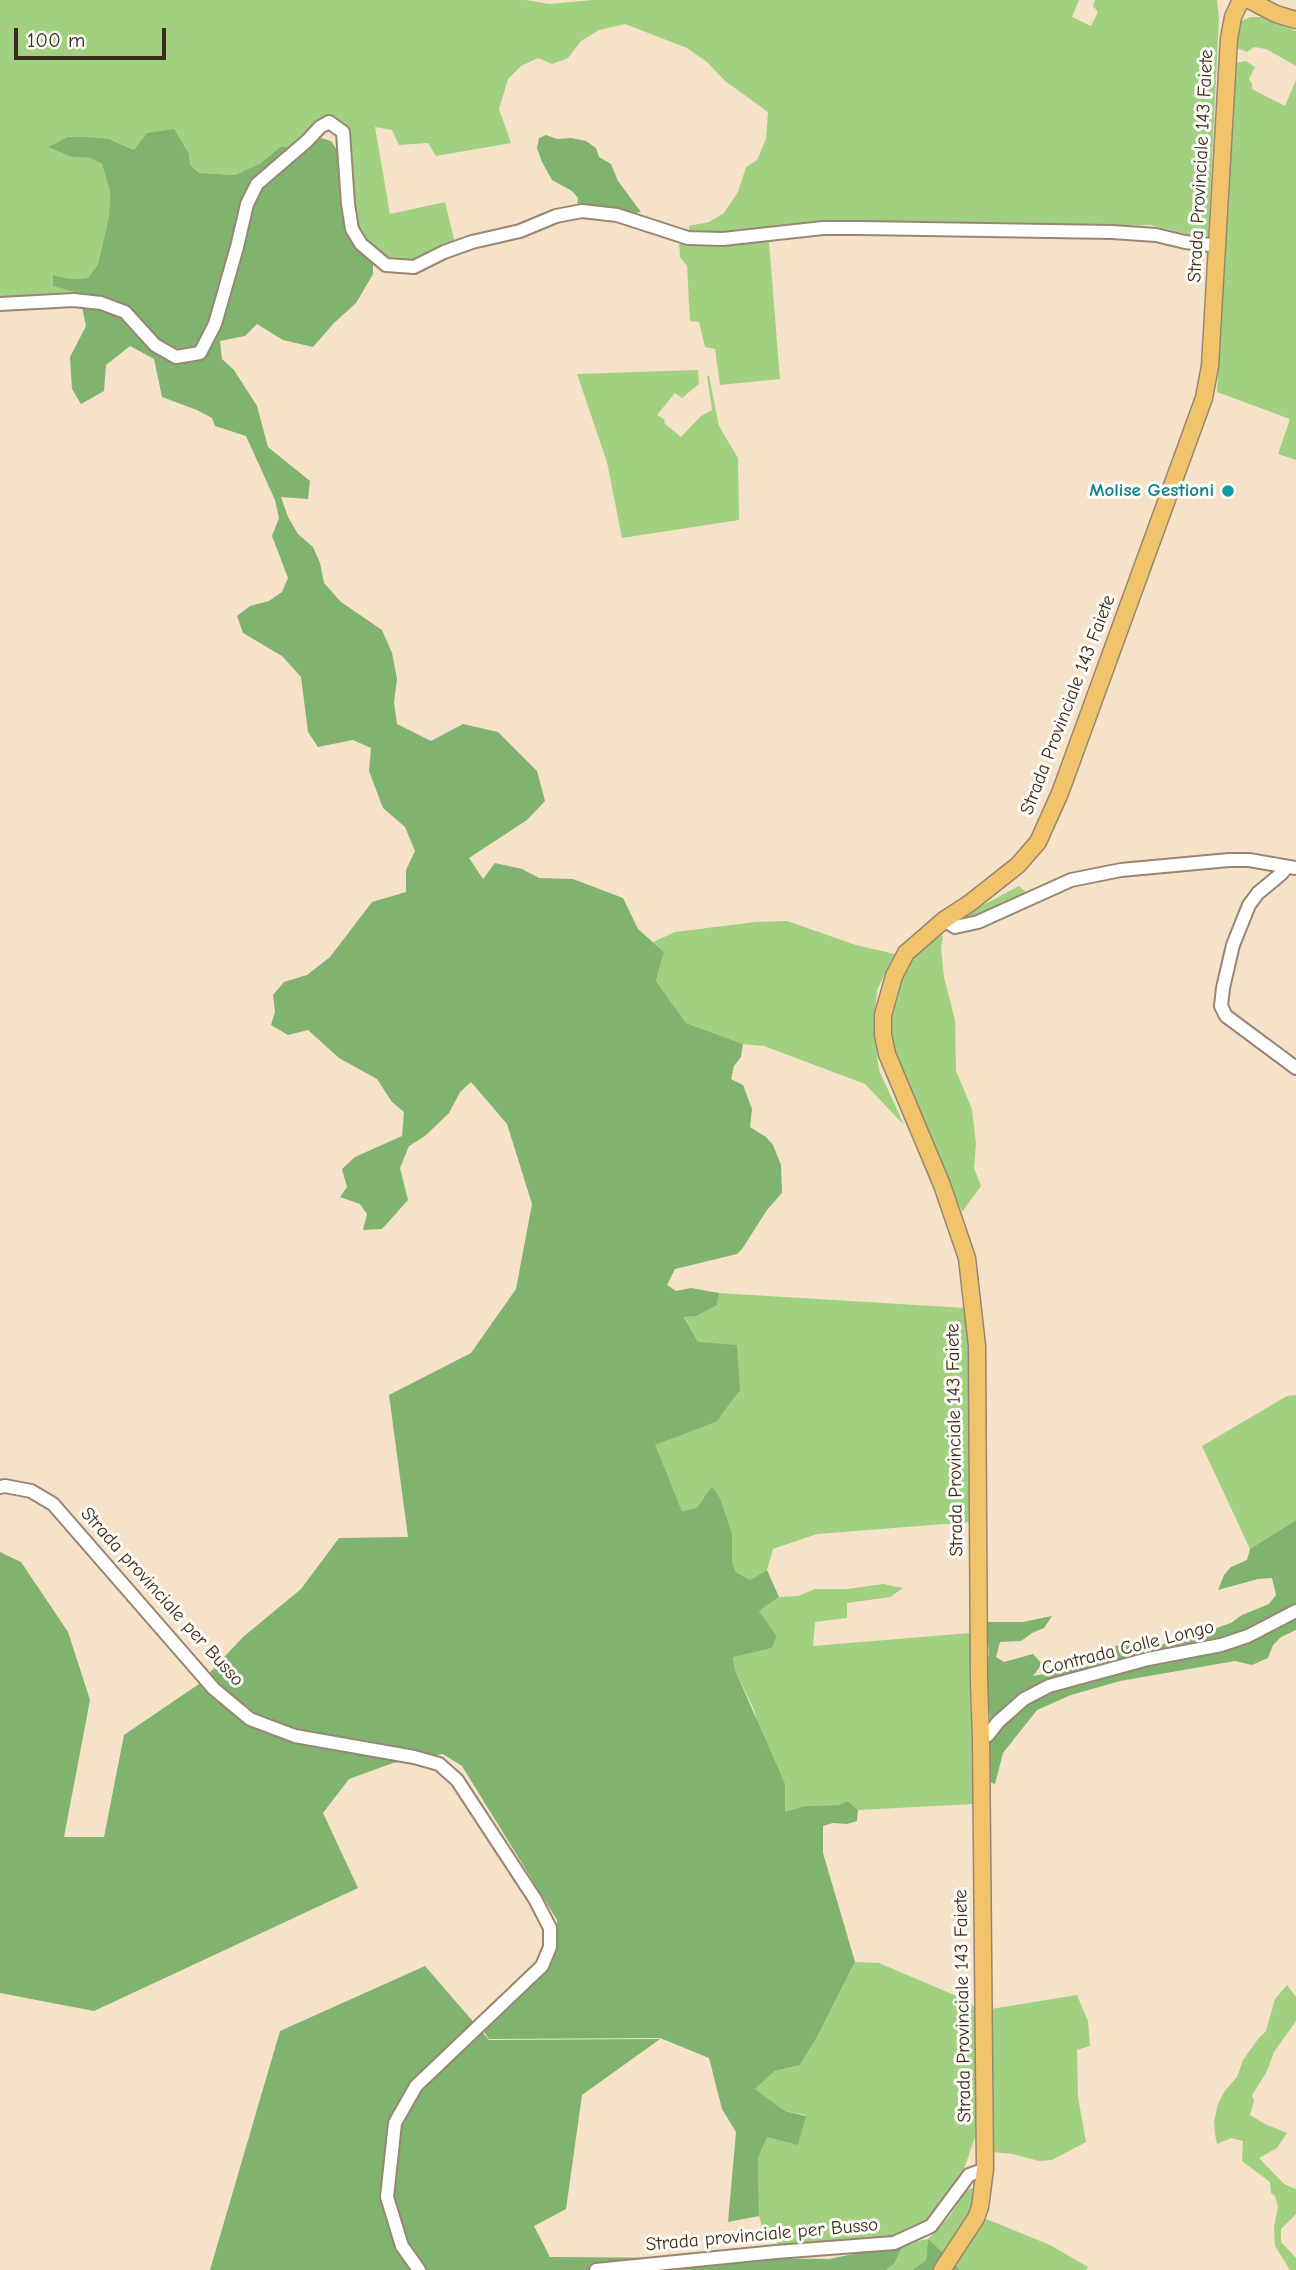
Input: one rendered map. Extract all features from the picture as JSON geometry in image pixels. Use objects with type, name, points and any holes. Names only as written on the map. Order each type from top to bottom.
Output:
[{"type":"main road","name":"Strada Provinciale 143 Faiete","points":[[942,2270],[976,2218],[985,2169],[977,1346],[967,1258],[942,1185],[887,1054],[882,1025],[887,995],[906,953],[944,920],[1018,865],[1038,842],[1060,793],[1205,398],[1210,366],[1229,39],[1233,17],[1241,0]]},
{"type":"main road","points":[[1249,0],[1276,14],[1296,20]]},
{"type":"street","points":[[0,304],[74,300],[102,303],[125,312],[155,345],[176,357],[200,353],[215,324],[247,204],[257,184],[329,122],[343,132],[352,229],[361,244],[386,265],[414,267],[472,242],[520,231],[556,216],[582,211],[617,215],[688,238],[747,237],[823,228],[1134,233],[1217,246]]},
{"type":"street","points":[[944,920],[955,928],[1003,912],[1071,880],[1121,870],[1229,860],[1249,860],[1291,867]]},
{"type":"street","points":[[1291,867],[1258,892],[1249,905],[1234,945],[1223,988],[1222,1006],[1226,1016],[1296,1068]]},
{"type":"street","name":"Strada provinciale per Busso","points":[[0,1487],[31,1491],[53,1504],[214,1689],[250,1719],[295,1736],[439,1764],[457,1780],[535,1899],[550,1928],[550,1947],[542,1966],[416,2086],[395,2123],[387,2197],[402,2246],[419,2270]]},
{"type":"street","name":"Contrada Colle Longo","points":[[981,1738],[988,1735],[998,1722],[1024,1699],[1049,1686],[1148,1659],[1221,1645],[1248,1636],[1296,1611]]},
{"type":"street","name":"Strada provinciale per Busso","points":[[596,2270],[894,2243],[931,2226],[969,2175],[985,2169]]},
{"type":"green space","points":[[0,0],[526,0],[549,4],[593,0],[1079,0],[1072,17],[1091,26],[1098,12],[1093,6],[1095,0],[1217,0],[1219,18],[1208,239],[1150,225],[1089,227],[840,222],[768,230],[780,379],[720,385],[715,349],[705,347],[699,322],[690,321],[687,266],[680,257],[679,240],[690,243],[689,226],[709,222],[724,213],[738,192],[746,167],[757,160],[766,139],[768,112],[725,81],[707,62],[687,48],[625,24],[599,30],[581,41],[568,58],[552,64],[538,58],[521,66],[508,79],[499,109],[511,143],[436,156],[428,143],[399,145],[392,130],[375,127],[390,214],[445,202],[455,243],[420,259],[406,263],[384,256],[372,248],[357,231],[345,127],[329,117],[316,121],[296,147],[280,147],[261,163],[235,175],[201,173],[190,165],[189,154],[134,150],[109,139],[72,157],[90,158],[102,164],[110,192],[109,216],[98,264],[88,278],[69,279],[54,286],[79,292],[80,296],[0,300]]},
{"type":"green space","points":[[1250,17],[1262,17],[1296,31],[1296,66],[1266,49],[1254,47],[1247,52],[1237,48],[1238,29],[1242,21]]},
{"type":"green space","points":[[1246,61],[1255,67],[1249,79],[1252,89],[1285,106],[1296,80],[1296,460],[1278,454],[1290,419],[1217,392],[1236,63]]},
{"type":"green space","points":[[174,129],[189,154],[190,165],[200,173],[235,175],[261,163],[280,147],[308,147],[321,138],[331,141],[337,150],[346,219],[373,259],[373,274],[356,303],[313,347],[283,340],[257,324],[245,336],[220,341],[222,359],[234,370],[257,406],[268,447],[310,481],[308,499],[281,497],[288,517],[298,534],[313,547],[324,583],[341,602],[382,630],[392,653],[397,679],[394,702],[397,724],[431,741],[463,724],[498,732],[537,771],[545,801],[527,820],[469,858],[483,879],[495,863],[522,869],[539,878],[573,879],[623,898],[638,929],[664,952],[656,981],[686,1023],[743,1044],[741,1057],[734,1066],[731,1079],[743,1085],[752,1109],[750,1127],[773,1145],[781,1165],[782,1193],[767,1210],[742,1249],[737,1254],[675,1269],[667,1285],[676,1291],[691,1288],[719,1293],[717,1305],[696,1316],[684,1317],[698,1342],[737,1345],[740,1390],[716,1422],[655,1445],[682,1511],[696,1508],[712,1487],[720,1498],[732,1534],[732,1563],[736,1572],[750,1580],[767,1570],[779,1597],[759,1611],[777,1636],[772,1648],[733,1657],[735,1670],[785,1784],[785,1812],[805,1806],[839,1805],[848,1801],[858,1810],[857,1821],[823,1826],[823,1853],[855,1962],[800,2065],[775,2071],[755,2089],[785,2111],[806,2116],[798,2145],[767,2137],[758,2158],[759,2216],[728,2222],[736,2132],[722,2109],[709,2058],[660,2038],[489,2039],[484,2032],[548,1970],[557,1950],[557,1920],[462,1766],[443,1754],[393,1763],[349,1779],[323,1813],[358,1888],[94,2011],[0,1993],[0,1552],[21,1562],[68,1632],[90,1700],[64,1837],[104,1837],[124,1735],[199,1684],[243,1637],[301,1589],[339,1538],[408,1537],[389,1395],[471,1353],[516,1289],[532,1204],[507,1124],[471,1082],[460,1092],[449,1113],[425,1136],[409,1146],[400,1168],[408,1200],[382,1229],[363,1230],[367,1214],[360,1204],[340,1197],[347,1187],[342,1169],[355,1157],[402,1136],[404,1112],[392,1102],[377,1079],[339,1058],[308,1030],[288,1035],[271,1025],[275,1012],[273,995],[284,982],[307,975],[330,957],[372,902],[406,892],[406,870],[415,851],[405,827],[383,808],[369,771],[371,748],[353,740],[318,747],[308,732],[301,677],[282,656],[243,633],[237,616],[250,606],[269,601],[282,592],[288,578],[272,536],[279,518],[275,500],[246,436],[215,426],[212,418],[162,397],[154,359],[130,346],[106,365],[104,391],[81,404],[72,389],[70,357],[86,326],[79,293],[53,286],[53,275],[69,279],[88,278],[98,264],[109,216],[110,192],[102,164],[90,158],[72,157],[48,147],[68,137],[85,137],[109,139],[134,150],[147,133]]},
{"type":"green space","points":[[546,135],[557,139],[586,141],[596,148],[599,157],[611,164],[618,181],[641,212],[628,214],[577,207],[578,198],[572,191],[552,180],[542,162],[537,148],[539,138]]},
{"type":"green space","points":[[698,370],[699,384],[682,398],[675,393],[657,415],[681,437],[701,416],[712,410],[709,376],[719,426],[738,458],[739,520],[622,538],[607,462],[577,374]]},
{"type":"green space","points":[[1019,886],[1027,893],[992,911],[965,920],[957,919]]},
{"type":"green space","points":[[787,921],[856,945],[895,954],[877,990],[874,1031],[879,1070],[904,1125],[865,1084],[764,1046],[743,1044],[686,1023],[656,981],[664,952],[653,942],[675,932],[755,922]]},
{"type":"green space","points":[[943,935],[941,948],[944,977],[955,1020],[956,1071],[972,1109],[976,1144],[974,1168],[981,1186],[962,1212],[896,1058],[890,1028],[895,994],[908,966],[925,945]]},
{"type":"green space","points":[[719,1293],[965,1308],[969,1325],[971,1370],[968,1420],[970,1522],[817,1534],[773,1549],[767,1570],[750,1580],[736,1572],[732,1563],[731,1534],[720,1498],[704,1497],[696,1508],[682,1511],[654,1445],[716,1422],[698,1342],[684,1316],[717,1305]]},
{"type":"green space","points":[[1296,1395],[1296,1520],[1250,1549],[1202,1446],[1287,1396]]},
{"type":"green space","points":[[1296,1520],[1296,1630],[1281,1637],[1273,1645],[1268,1658],[1252,1665],[1235,1661],[1120,1681],[1071,1695],[1037,1710],[1003,1753],[995,1784],[989,1782],[987,1726],[991,1722],[987,1696],[986,1664],[989,1654],[986,1622],[1023,1622],[1052,1616],[1044,1628],[1021,1641],[1000,1642],[996,1657],[1004,1662],[1033,1654],[1042,1664],[1033,1676],[1090,1666],[1105,1658],[1115,1646],[1146,1642],[1152,1645],[1172,1643],[1231,1623],[1242,1615],[1269,1604],[1276,1595],[1272,1578],[1218,1590],[1224,1575],[1231,1567],[1247,1560],[1250,1549]]},
{"type":"green space","points":[[883,1584],[903,1588],[890,1597],[847,1603],[847,1618],[815,1622],[813,1646],[970,1633],[974,1804],[858,1810],[848,1801],[839,1805],[805,1806],[785,1813],[754,1710],[735,1670],[733,1656],[772,1648],[777,1636],[759,1611],[779,1597],[798,1596],[815,1589],[848,1589]]},
{"type":"green space","points":[[855,1962],[879,1963],[959,1997],[978,2009],[979,2106],[975,2137],[964,2169],[946,2200],[925,2223],[893,2239],[781,2245],[765,2237],[759,2216],[758,2158],[767,2137],[806,2115],[785,2111],[755,2089],[775,2071],[800,2065]]},
{"type":"green space","points":[[425,1966],[489,2040],[660,2039],[582,2095],[566,2209],[534,2226],[550,2257],[829,2259],[904,2244],[894,2264],[886,2270],[210,2270],[280,2031]]},
{"type":"green space","points":[[1287,1985],[1296,1997],[1296,2021],[1274,2052],[1266,2073],[1252,2095],[1254,2101],[1250,2115],[1287,2133],[1277,2148],[1259,2158],[1284,2184],[1296,2189],[1296,2214],[1281,2229],[1281,2242],[1296,2258],[1296,2270],[1290,2270],[1275,2246],[1274,2227],[1278,2207],[1275,2196],[1271,2193],[1270,2182],[1242,2161],[1243,2141],[1231,2138],[1217,2144],[1214,2121],[1224,2092],[1237,2077],[1243,2060],[1266,2031],[1275,1999]]},
{"type":"green space","points":[[1077,1995],[1088,2021],[1090,2046],[1077,2050],[1078,2097],[1086,2142],[1052,2160],[1039,2161],[993,2152],[991,2009]]},
{"type":"green space","points":[[971,2188],[976,2190],[976,2199],[967,2223],[946,2256],[928,2240],[926,2260],[912,2270],[886,2270],[894,2264],[904,2244],[928,2239]]},
{"type":"green space","points":[[984,2218],[1050,2245],[1088,2267],[1086,2270],[960,2270],[956,2265]]},
{"type":"green space","points":[[928,2239],[960,2270],[912,2270],[926,2260]]},
{"type":"place","name":"Molise Gestioni","points":[[1228,491]]}]
